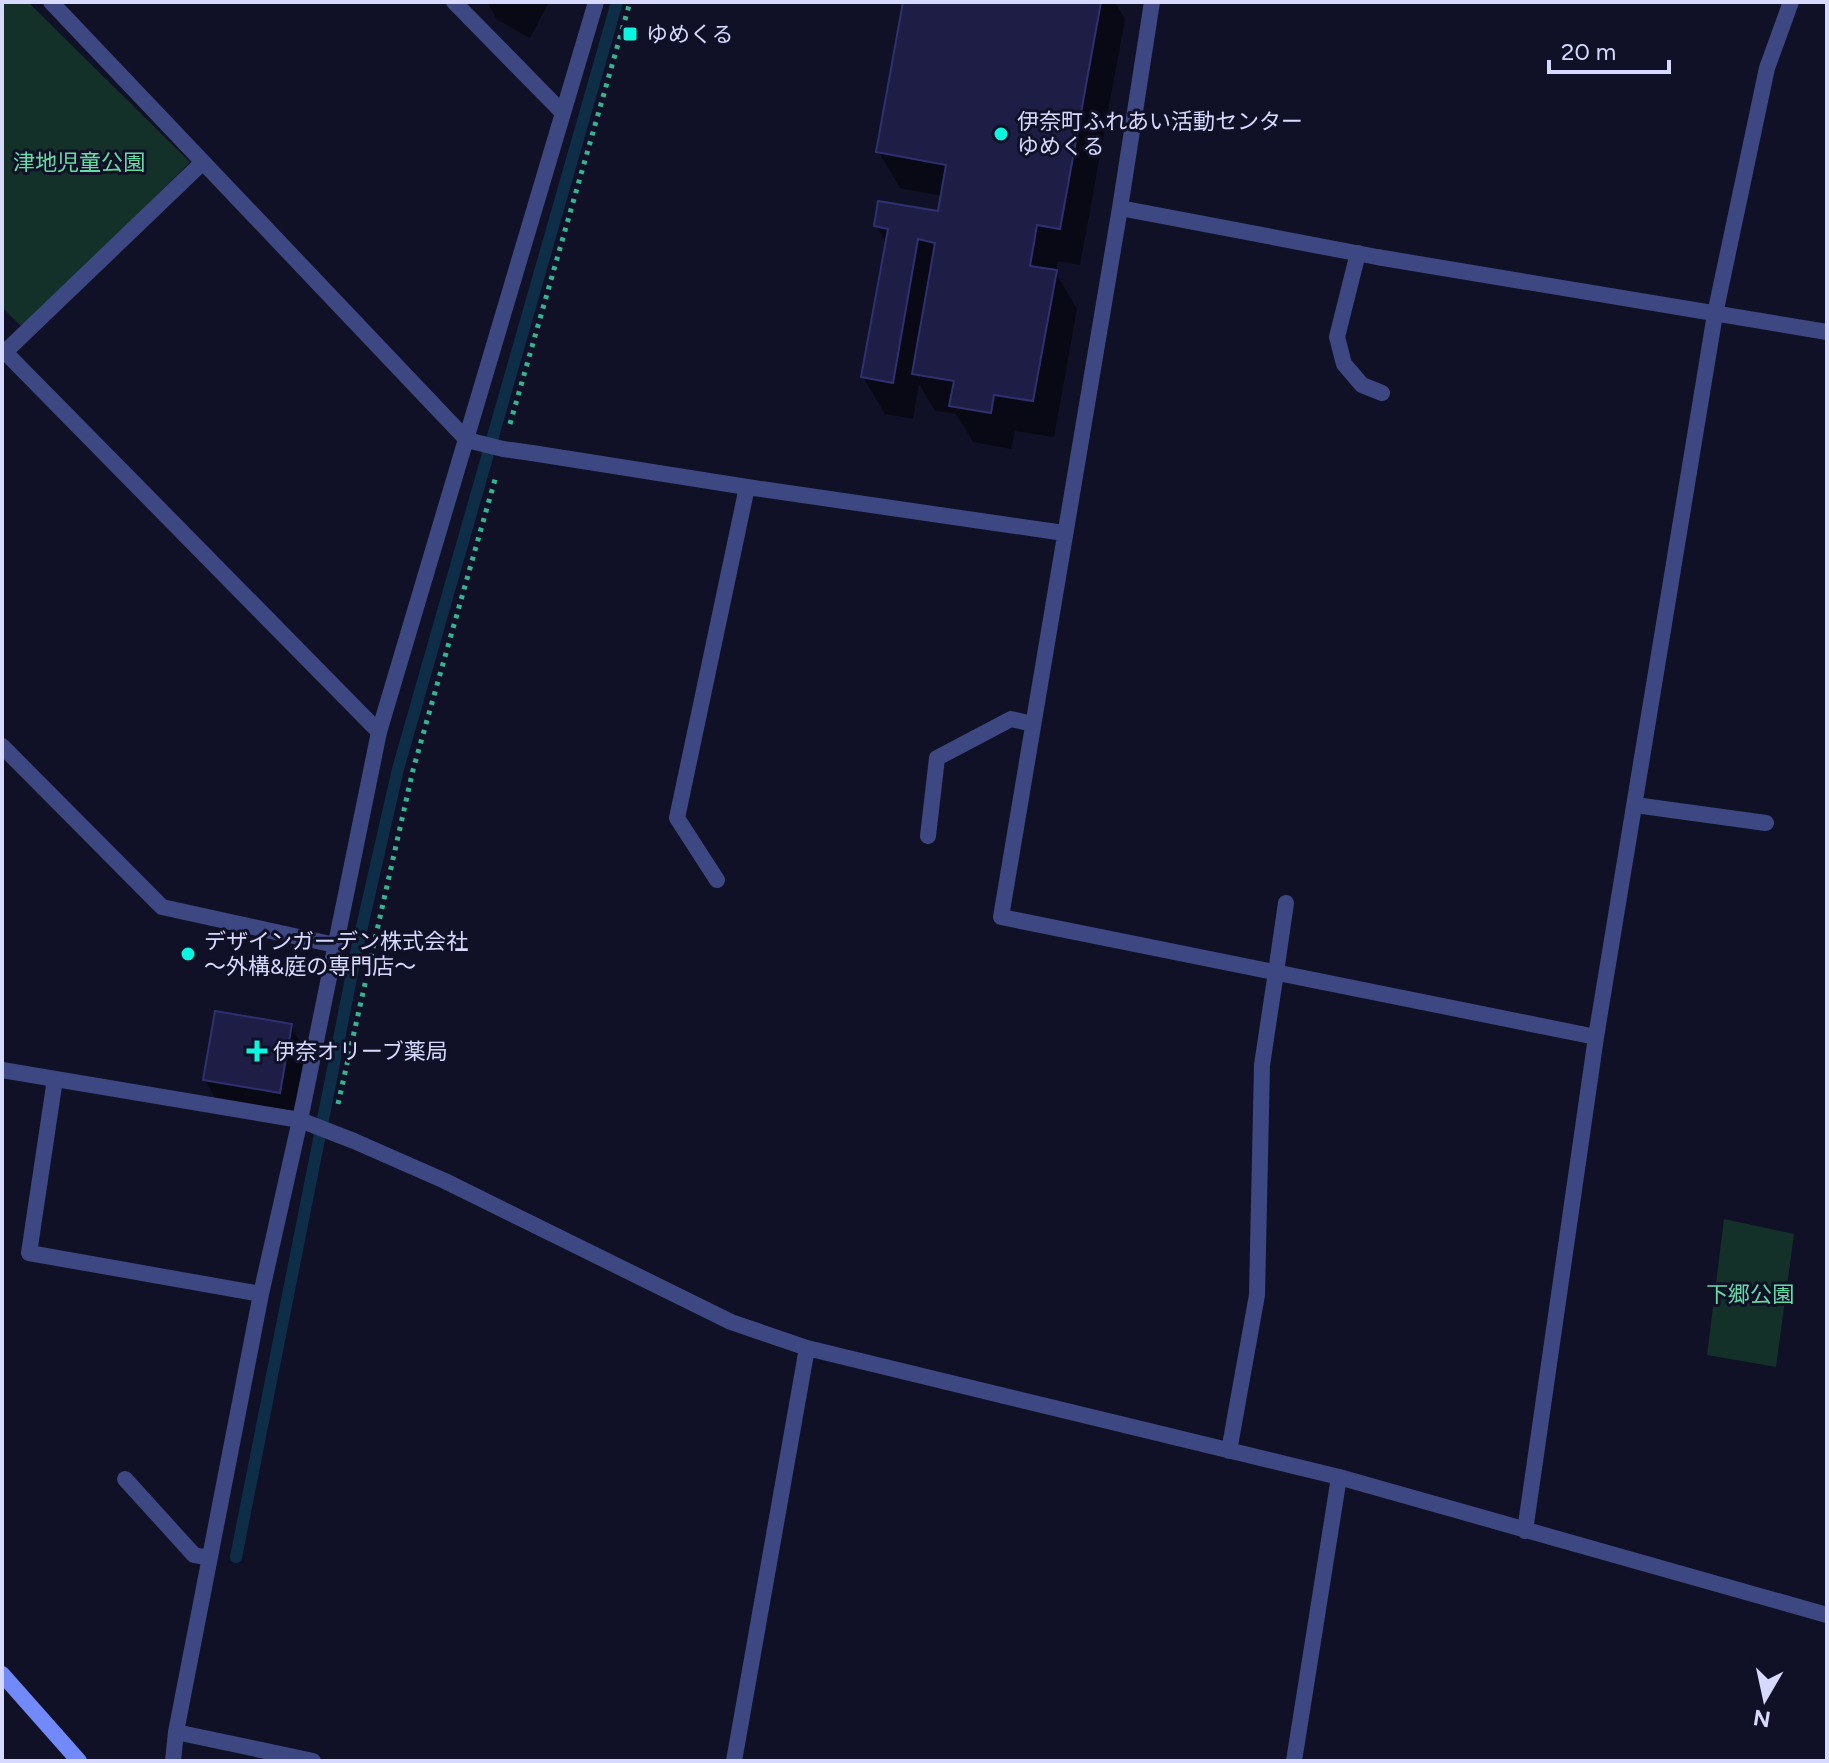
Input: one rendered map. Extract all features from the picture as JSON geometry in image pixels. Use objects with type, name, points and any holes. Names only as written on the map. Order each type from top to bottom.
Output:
[{"type":"main road","points":[[2,1674],[79,1761]]},
{"type":"street","points":[[51,2],[467,440],[503,449],[1064,533]]},
{"type":"street","points":[[454,2],[562,112]]},
{"type":"street","points":[[173,1761],[176,1732],[261,1294],[300,1120],[379,732],[596,2]]},
{"type":"street","points":[[1152,2],[1001,917],[1596,1037]]},
{"type":"street","points":[[1525,1531],[1596,1037],[1715,314],[1767,68],[1791,2]]},
{"type":"street","points":[[203,162],[4,351],[379,732]]},
{"type":"street","points":[[1120,208],[1358,253],[1827,332]]},
{"type":"street","points":[[1358,253],[1337,337],[1344,364],[1362,385],[1382,393]]},
{"type":"street","points":[[717,880],[677,818],[747,487]]},
{"type":"street","points":[[928,836],[937,758],[1011,719],[1033,724]]},
{"type":"street","points":[[2,746],[162,907],[335,945]]},
{"type":"street","points":[[1635,805],[1766,823]]},
{"type":"street","points":[[1229,1451],[1257,1295],[1262,1065],[1286,903]]},
{"type":"street","points":[[2,1070],[300,1120],[445,1181],[731,1322],[807,1348],[1339,1477],[1827,1615]]},
{"type":"street","points":[[55,1079],[29,1253],[261,1294]]},
{"type":"street","points":[[734,1761],[807,1348]]},
{"type":"street","points":[[1294,1761],[1339,1477]]},
{"type":"street","points":[[125,1479],[194,1555],[209,1558]]},
{"type":"street","points":[[176,1732],[313,1761]]},
{"type":"path","points":[[338,1104],[413,770],[630,2]]},
{"type":"green space","name":"津地児童公園","points":[[2,2],[28,2],[190,162],[24,329],[2,307]]},
{"type":"green space","name":"下郷公園","points":[[1724,1219],[1794,1234],[1776,1367],[1707,1355]]},
{"type":"building","points":[[903,2],[1101,2],[1060,229],[1037,225],[1030,266],[1057,270],[1033,401],[994,395],[991,413],[949,406],[954,381],[912,374],[935,243],[918,239],[893,383],[861,377],[888,229],[874,226],[878,201],[938,211],[946,165],[876,152]]},
{"type":"building","points":[[215,1011],[292,1024],[280,1093],[203,1080]]},
{"type":"waterway","points":[[236,1557],[356,953],[398,769],[617,2]]},
{"type":"place","name":"ゆめくる","points":[[630,34]]},
{"type":"place","name":"伊奈町ふれあい活動センター ゆめくる","points":[[1001,134]]},
{"type":"place","name":"デザインガーデン株式会社 ～外構&庭の専門店～","points":[[188,954]]},
{"type":"place","name":"伊奈オリーブ薬局","points":[[257,1051]]}]
